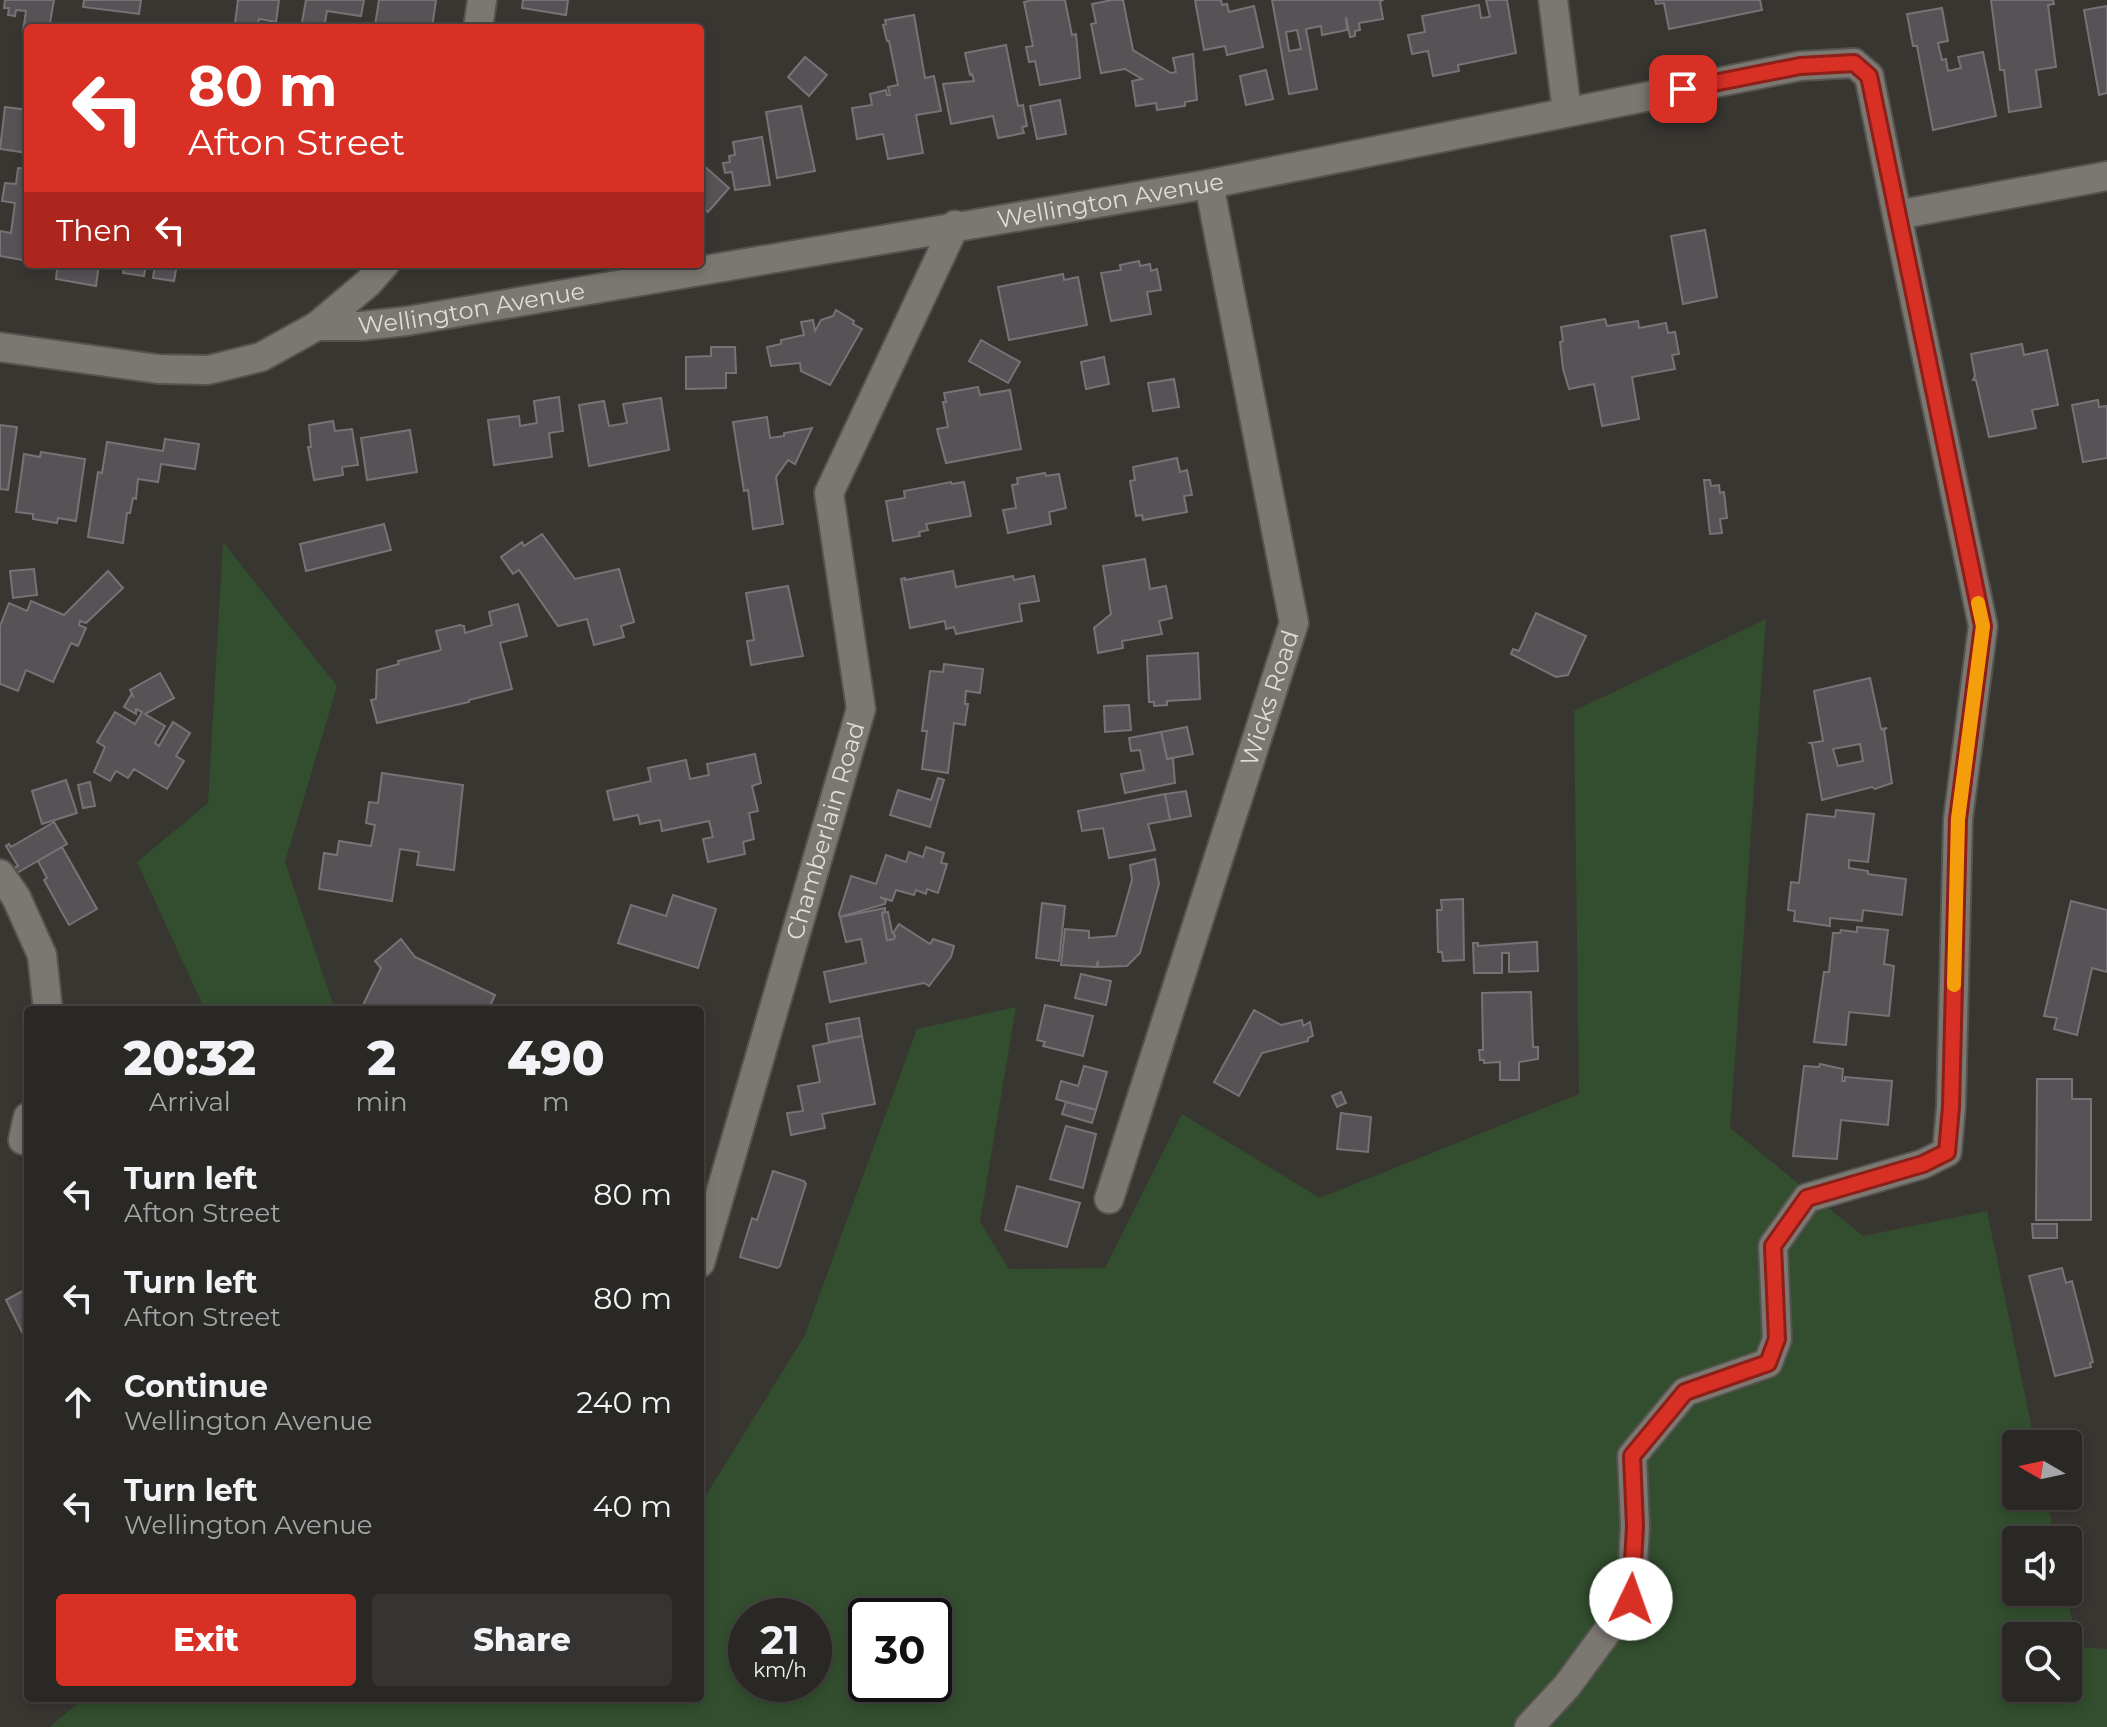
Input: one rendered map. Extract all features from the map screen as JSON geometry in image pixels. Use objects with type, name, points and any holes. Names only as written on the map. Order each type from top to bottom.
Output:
[{"type":"street","points":[[479,24],[482,0]]},
{"type":"street","points":[[1553,0],[1567,112]]},
{"type":"street","name":"Wellington Avenue","points":[[0,347],[158,369],[208,370],[261,357],[317,326],[362,326],[407,321],[1209,184],[1800,66],[1854,63],[1869,76],[1983,626],[1958,819],[1951,1107],[1947,1152],[1923,1164],[1807,1198],[1773,1246],[1777,1339],[1768,1363],[1685,1392],[1632,1456],[1635,1526],[1631,1599],[1567,1686],[1529,1727]]},
{"type":"street","points":[[1897,215],[2107,176]]},
{"type":"street","name":"Wicks Road","points":[[1109,1199],[1294,623],[1209,184]]},
{"type":"street","name":"Chamberlain Road","points":[[704,1249],[861,709],[829,493],[955,225]]},
{"type":"street","points":[[317,326],[381,268]]},
{"type":"street","points":[[0,874],[16,897],[42,955],[48,1006]]},
{"type":"green space","points":[[223,542],[337,686],[285,862],[334,1006],[203,1006],[137,862],[208,803]]},
{"type":"green space","points":[[1766,619],[1730,1128],[1863,1236],[1987,1211],[2032,1430],[2002,1430],[2002,1510],[2049,1510],[2052,1526],[2002,1526],[2002,1606],[2069,1606],[2073,1622],[2002,1622],[2002,1702],[2082,1702],[2082,1647],[2107,1649],[2107,1727],[50,1727],[79,1702],[704,1702],[704,1499],[804,1337],[917,1029],[1016,1007],[980,1222],[1009,1269],[1105,1268],[1182,1114],[1320,1198],[1579,1094],[1574,711]]},
{"type":"building","points":[[5,0],[54,0],[50,24],[24,24],[26,11],[16,10],[15,16],[8,15],[9,8],[4,8]]},
{"type":"building","points":[[84,0],[141,0],[139,14],[83,7]]},
{"type":"building","points":[[238,0],[279,0],[276,22],[259,19],[258,24],[235,24]]},
{"type":"building","points":[[306,0],[364,0],[361,16],[327,11],[325,24],[302,24]]},
{"type":"building","points":[[379,0],[436,0],[433,24],[375,24]]},
{"type":"building","points":[[523,0],[568,0],[566,15],[522,8]]},
{"type":"building","points":[[1065,0],[1072,35],[1076,34],[1080,78],[1040,85],[1035,61],[1029,62],[1026,47],[1033,46],[1024,2]]},
{"type":"building","points":[[1123,0],[1133,50],[1171,73],[1176,72],[1173,58],[1193,54],[1197,100],[1185,102],[1185,106],[1157,110],[1156,103],[1136,106],[1132,81],[1142,79],[1125,69],[1101,73],[1091,24],[1096,23],[1092,4]]},
{"type":"building","points":[[1195,0],[1221,0],[1222,5],[1227,4],[1229,12],[1254,6],[1263,47],[1227,55],[1225,46],[1204,50]]},
{"type":"building","points":[[1272,0],[1383,0],[1380,2],[1383,19],[1359,23],[1360,30],[1355,31],[1355,36],[1350,37],[1346,17],[1347,30],[1322,35],[1321,26],[1306,29],[1317,89],[1289,94]],"holes":[[[1297,30],[1301,49],[1289,51],[1286,32]]]},
{"type":"building","points":[[1486,0],[1507,0],[1516,53],[1458,65],[1459,71],[1433,76],[1428,51],[1412,54],[1408,35],[1425,32],[1422,16],[1479,5],[1481,18],[1490,17]]},
{"type":"building","points":[[1655,0],[1760,0],[1762,10],[1669,29],[1664,3],[1656,4]]},
{"type":"building","points":[[1991,0],[2053,0],[2054,4],[2048,5],[2056,67],[2036,70],[2041,107],[2009,112]]},
{"type":"building","points":[[2107,6],[2107,93],[2099,95],[2084,10]]},
{"type":"building","points":[[1942,8],[1948,41],[1938,43],[1942,60],[1946,59],[1948,71],[1961,68],[1958,57],[1983,52],[1996,116],[1933,130],[1917,46],[1913,46],[1907,14]]},
{"type":"building","points":[[914,15],[925,78],[934,76],[941,111],[916,115],[923,153],[888,159],[883,134],[857,139],[852,108],[872,105],[870,94],[886,90],[890,95],[888,87],[898,85],[883,25],[886,24],[885,20]]},
{"type":"building","points":[[1006,45],[1018,106],[1023,105],[1027,126],[1022,127],[1024,133],[998,138],[993,116],[951,124],[943,84],[974,81],[965,53]]},
{"type":"building","points":[[805,57],[827,75],[809,96],[788,77]]},
{"type":"building","points":[[1266,70],[1273,99],[1246,105],[1240,76]]},
{"type":"building","points":[[1060,100],[1066,134],[1037,139],[1030,106]]},
{"type":"building","points":[[801,106],[815,171],[777,178],[766,112]]},
{"type":"building","points":[[5,107],[24,109],[24,152],[0,149]]},
{"type":"building","points":[[762,137],[770,185],[735,190],[732,172],[725,173],[723,163],[730,162],[729,156],[735,155],[733,142]]},
{"type":"building","points":[[704,166],[729,188],[708,212],[704,208]]},
{"type":"building","points":[[18,168],[24,169],[24,260],[0,256],[0,231],[11,233],[15,203],[2,201],[5,183],[16,184]]},
{"type":"building","points":[[1705,230],[1717,297],[1683,304],[1671,236]]},
{"type":"building","points":[[1139,261],[1140,266],[1150,264],[1151,271],[1157,269],[1161,290],[1147,292],[1151,314],[1111,321],[1101,273],[1121,270],[1120,265]]},
{"type":"building","points":[[50,268],[98,268],[96,286],[56,279],[57,269]]},
{"type":"building","points":[[124,268],[145,268],[144,276],[123,273]]},
{"type":"building","points":[[155,268],[176,268],[174,281],[153,278]]},
{"type":"building","points":[[1063,274],[1064,280],[1078,277],[1087,325],[1009,340],[998,287]]},
{"type":"building","points":[[836,310],[862,329],[830,385],[801,371],[800,363],[771,366],[767,347],[804,335],[801,322],[813,320],[815,331],[821,320],[833,316]]},
{"type":"building","points":[[1605,319],[1607,326],[1638,321],[1639,328],[1666,323],[1668,333],[1675,332],[1679,354],[1672,355],[1675,369],[1632,377],[1639,419],[1602,426],[1594,384],[1569,389],[1560,342],[1563,341],[1561,327]]},
{"type":"building","points":[[981,340],[1020,362],[1008,383],[969,361]]},
{"type":"building","points":[[2022,344],[2024,355],[2047,350],[2058,405],[2032,410],[2036,428],[1989,437],[1976,380],[1973,380],[1971,354]]},
{"type":"building","points":[[711,347],[735,347],[736,373],[726,373],[726,388],[686,389],[686,357],[711,356]]},
{"type":"building","points":[[1104,357],[1109,384],[1086,389],[1081,362]]},
{"type":"building","points":[[1174,379],[1179,407],[1153,411],[1148,383]]},
{"type":"building","points":[[978,387],[980,395],[1010,390],[1021,449],[946,463],[937,429],[948,427],[944,393]]},
{"type":"building","points":[[559,397],[563,431],[549,433],[552,457],[494,465],[488,420],[519,416],[520,426],[537,423],[534,401]]},
{"type":"building","points":[[661,398],[669,450],[589,466],[579,405],[604,401],[609,426],[627,423],[623,404]]},
{"type":"building","points":[[2098,400],[2099,407],[2107,406],[2107,458],[2083,462],[2072,405]]},
{"type":"building","points":[[767,417],[770,438],[812,428],[795,464],[788,460],[776,477],[783,524],[753,529],[733,422]]},
{"type":"building","points":[[333,421],[335,431],[352,429],[358,465],[342,467],[343,475],[314,480],[308,447],[311,447],[309,425]]},
{"type":"building","points":[[0,425],[17,427],[8,490],[0,489]]},
{"type":"building","points":[[410,430],[417,472],[367,480],[361,438]]},
{"type":"building","points":[[165,439],[199,444],[195,469],[161,464],[158,482],[138,479],[136,499],[133,498],[130,513],[127,513],[123,543],[88,537],[98,472],[102,473],[107,442],[163,451]]},
{"type":"building","points":[[41,452],[85,459],[76,521],[58,518],[57,523],[33,519],[33,514],[16,512],[24,454],[40,457]]},
{"type":"building","points":[[1177,458],[1180,472],[1187,470],[1192,495],[1184,496],[1187,512],[1143,520],[1142,515],[1136,516],[1130,481],[1135,480],[1133,467]]},
{"type":"building","points":[[1045,473],[1046,476],[1059,474],[1066,508],[1049,512],[1051,524],[1008,533],[1003,510],[1016,508],[1012,485],[1018,484],[1017,478]]},
{"type":"building","points":[[1704,480],[1710,480],[1711,486],[1719,485],[1720,493],[1724,492],[1727,518],[1720,519],[1722,533],[1710,534]]},
{"type":"building","points":[[964,482],[971,516],[926,524],[928,530],[919,532],[920,536],[893,541],[886,501],[905,498],[904,491]]},
{"type":"building","points":[[384,524],[391,550],[306,571],[300,544]]},
{"type":"building","points":[[542,534],[575,579],[619,569],[634,622],[621,626],[624,637],[594,645],[587,619],[558,626],[519,570],[513,574],[501,557],[522,542],[524,546]]},
{"type":"building","points":[[1145,559],[1150,589],[1166,586],[1172,618],[1159,621],[1162,634],[1122,641],[1123,648],[1098,653],[1094,628],[1111,614],[1103,566]]},
{"type":"building","points":[[34,569],[37,595],[13,598],[10,571]]},
{"type":"building","points":[[108,571],[123,588],[86,623],[80,621],[79,625],[86,628],[78,646],[71,643],[53,682],[26,670],[18,691],[0,684],[0,626],[9,603],[27,611],[31,601],[64,615]]},
{"type":"building","points":[[953,571],[956,587],[1013,576],[1014,580],[1034,576],[1039,601],[1019,604],[1022,621],[956,634],[954,627],[946,629],[945,621],[910,628],[901,579]]},
{"type":"building","points":[[788,586],[803,656],[751,665],[747,641],[754,640],[746,593]]},
{"type":"building","points":[[518,604],[527,636],[500,643],[512,689],[377,723],[371,700],[376,699],[377,670],[441,650],[436,631],[460,625],[464,626],[465,633],[492,625],[489,612]]},
{"type":"building","points":[[1536,613],[1586,636],[1568,675],[1556,677],[1511,654],[1513,649],[1519,651]]},
{"type":"building","points":[[1198,653],[1200,699],[1167,701],[1167,705],[1154,706],[1154,702],[1149,702],[1147,656]]},
{"type":"building","points":[[944,664],[983,669],[980,693],[966,691],[965,725],[954,723],[948,773],[922,769],[927,731],[922,731],[930,671],[943,672]]},
{"type":"building","points":[[160,673],[174,698],[145,714],[165,726],[155,743],[159,746],[173,722],[190,733],[176,756],[184,761],[167,789],[134,769],[128,778],[116,771],[110,781],[94,772],[105,747],[97,742],[115,712],[135,724],[142,712],[136,709],[136,714],[124,707],[133,696],[130,690]]},
{"type":"building","points":[[1870,678],[1881,729],[1887,728],[1884,730],[1892,783],[1822,800],[1810,743],[1823,741],[1814,691]],"holes":[[[1860,744],[1863,761],[1838,766],[1833,749]]]},
{"type":"building","points":[[1129,705],[1131,730],[1105,732],[1104,706]]},
{"type":"building","points":[[1187,727],[1193,754],[1167,759],[1161,732]]},
{"type":"building","points":[[1161,732],[1167,759],[1173,758],[1175,783],[1125,793],[1121,774],[1144,770],[1140,750],[1131,751],[1129,738]]},
{"type":"building","points":[[755,754],[761,783],[752,786],[758,811],[749,813],[754,839],[743,842],[745,854],[708,862],[703,839],[713,837],[709,821],[662,831],[660,820],[640,824],[638,815],[614,820],[607,791],[651,781],[648,768],[686,760],[690,779],[709,775],[707,764]]},
{"type":"building","points":[[382,773],[463,785],[454,870],[417,865],[419,852],[400,849],[392,901],[319,889],[324,853],[337,855],[339,841],[371,846],[375,825],[366,823],[369,802],[378,803]]},
{"type":"building","points":[[938,778],[944,780],[930,827],[890,815],[898,790],[931,800]]},
{"type":"building","points":[[66,780],[77,813],[42,824],[32,791]]},
{"type":"building","points":[[90,782],[95,806],[83,808],[78,785]]},
{"type":"building","points":[[1186,791],[1191,816],[1170,820],[1165,794]]},
{"type":"building","points":[[1165,794],[1170,820],[1148,824],[1155,850],[1109,858],[1103,828],[1082,831],[1078,811]]},
{"type":"building","points":[[1836,810],[1874,814],[1868,862],[1849,860],[1849,868],[1906,879],[1902,915],[1863,910],[1862,921],[1830,918],[1830,926],[1794,921],[1795,911],[1788,910],[1791,882],[1799,883],[1807,814],[1835,817]]},
{"type":"building","points":[[54,822],[67,844],[17,873],[14,868],[18,866],[6,846],[9,844],[11,847]]},
{"type":"building","points":[[62,847],[97,909],[69,925],[44,880],[47,878],[38,861]]},
{"type":"building","points":[[926,847],[944,853],[941,863],[947,864],[938,893],[927,889],[926,894],[916,890],[914,895],[896,890],[892,901],[880,897],[886,900],[885,904],[840,917],[851,876],[876,884],[886,855],[906,862],[909,852],[923,857]]},
{"type":"building","points":[[1155,859],[1159,884],[1140,953],[1127,966],[1098,967],[1098,961],[1096,967],[1061,965],[1065,929],[1089,931],[1089,938],[1116,936],[1132,880],[1130,865]]},
{"type":"building","points":[[673,895],[716,909],[698,968],[618,943],[631,905],[666,916]]},
{"type":"building","points":[[1463,899],[1464,960],[1443,961],[1442,952],[1438,952],[1437,910],[1442,910],[1441,900]]},
{"type":"building","points":[[2071,901],[2107,910],[2107,972],[2092,968],[2077,1035],[2054,1029],[2057,1018],[2044,1016]]},
{"type":"building","points":[[1042,903],[1065,906],[1059,961],[1036,958]]},
{"type":"building","points":[[885,908],[882,913],[887,940],[894,939],[893,933],[899,924],[930,944],[933,939],[954,946],[951,957],[929,986],[924,983],[830,1002],[824,972],[866,963],[861,939],[846,942],[840,917]]},
{"type":"building","points":[[888,912],[895,936],[887,940],[882,913]]},
{"type":"building","points":[[1857,927],[1888,930],[1884,964],[1894,966],[1889,1016],[1849,1012],[1846,1045],[1814,1042],[1824,972],[1829,972],[1833,933],[1840,933],[1841,930],[1857,932]]},
{"type":"building","points":[[401,939],[415,957],[495,995],[490,1006],[362,1006],[381,968],[375,961]]},
{"type":"building","points":[[1537,942],[1538,971],[1509,972],[1509,953],[1502,953],[1502,973],[1474,973],[1473,943],[1478,943],[1478,946]]},
{"type":"building","points":[[1081,974],[1111,981],[1106,1005],[1075,998]]},
{"type":"building","points":[[1531,992],[1533,1047],[1538,1047],[1538,1059],[1519,1062],[1519,1080],[1500,1080],[1500,1062],[1484,1063],[1480,1060],[1479,1050],[1483,1050],[1482,993]]},
{"type":"building","points":[[1045,1005],[1093,1016],[1083,1056],[1043,1046],[1045,1042],[1037,1040]]},
{"type":"building","points":[[1254,1010],[1281,1025],[1302,1020],[1303,1026],[1310,1022],[1313,1036],[1308,1041],[1262,1053],[1239,1096],[1214,1082]]},
{"type":"building","points":[[859,1018],[862,1036],[829,1042],[826,1024]]},
{"type":"building","points":[[862,1036],[875,1104],[822,1114],[825,1128],[791,1135],[787,1113],[803,1111],[798,1086],[820,1082],[813,1046]]},
{"type":"building","points":[[1820,1064],[1843,1069],[1842,1081],[1845,1077],[1892,1081],[1888,1125],[1841,1120],[1837,1159],[1793,1156],[1804,1066],[1819,1067]]},
{"type":"building","points":[[1084,1066],[1107,1072],[1096,1110],[1056,1099],[1061,1081],[1078,1086]]},
{"type":"building","points":[[2037,1079],[2072,1079],[2072,1099],[2091,1099],[2091,1220],[2036,1220]]},
{"type":"building","points":[[1341,1092],[1346,1103],[1337,1107],[1332,1096]]},
{"type":"building","points":[[1066,1102],[1096,1110],[1092,1123],[1062,1114]]},
{"type":"building","points":[[1341,1113],[1371,1117],[1368,1152],[1337,1149]]},
{"type":"building","points":[[1066,1126],[1096,1134],[1083,1188],[1050,1179]]},
{"type":"building","points":[[773,1171],[806,1184],[777,1268],[740,1257],[752,1218],[757,1220]]},
{"type":"building","points":[[1017,1186],[1080,1203],[1067,1247],[1005,1230]]},
{"type":"building","points":[[2032,1224],[2057,1224],[2057,1238],[2033,1238]]},
{"type":"building","points":[[2062,1268],[2066,1283],[2072,1281],[2093,1362],[2090,1363],[2091,1367],[2055,1376],[2029,1276]]},
{"type":"building","points":[[24,1290],[24,1336],[6,1300]]},
{"type":"slow traffic","points":[[1954,985],[1958,819],[1983,626],[1978,603]]},
{"type":"route","points":[[1631,1599],[1635,1526],[1632,1456],[1685,1392],[1768,1363],[1777,1339],[1773,1246],[1807,1198],[1923,1164],[1947,1152],[1951,1107],[1958,819],[1983,626],[1869,76],[1854,63],[1800,66],[1683,89]]}]
